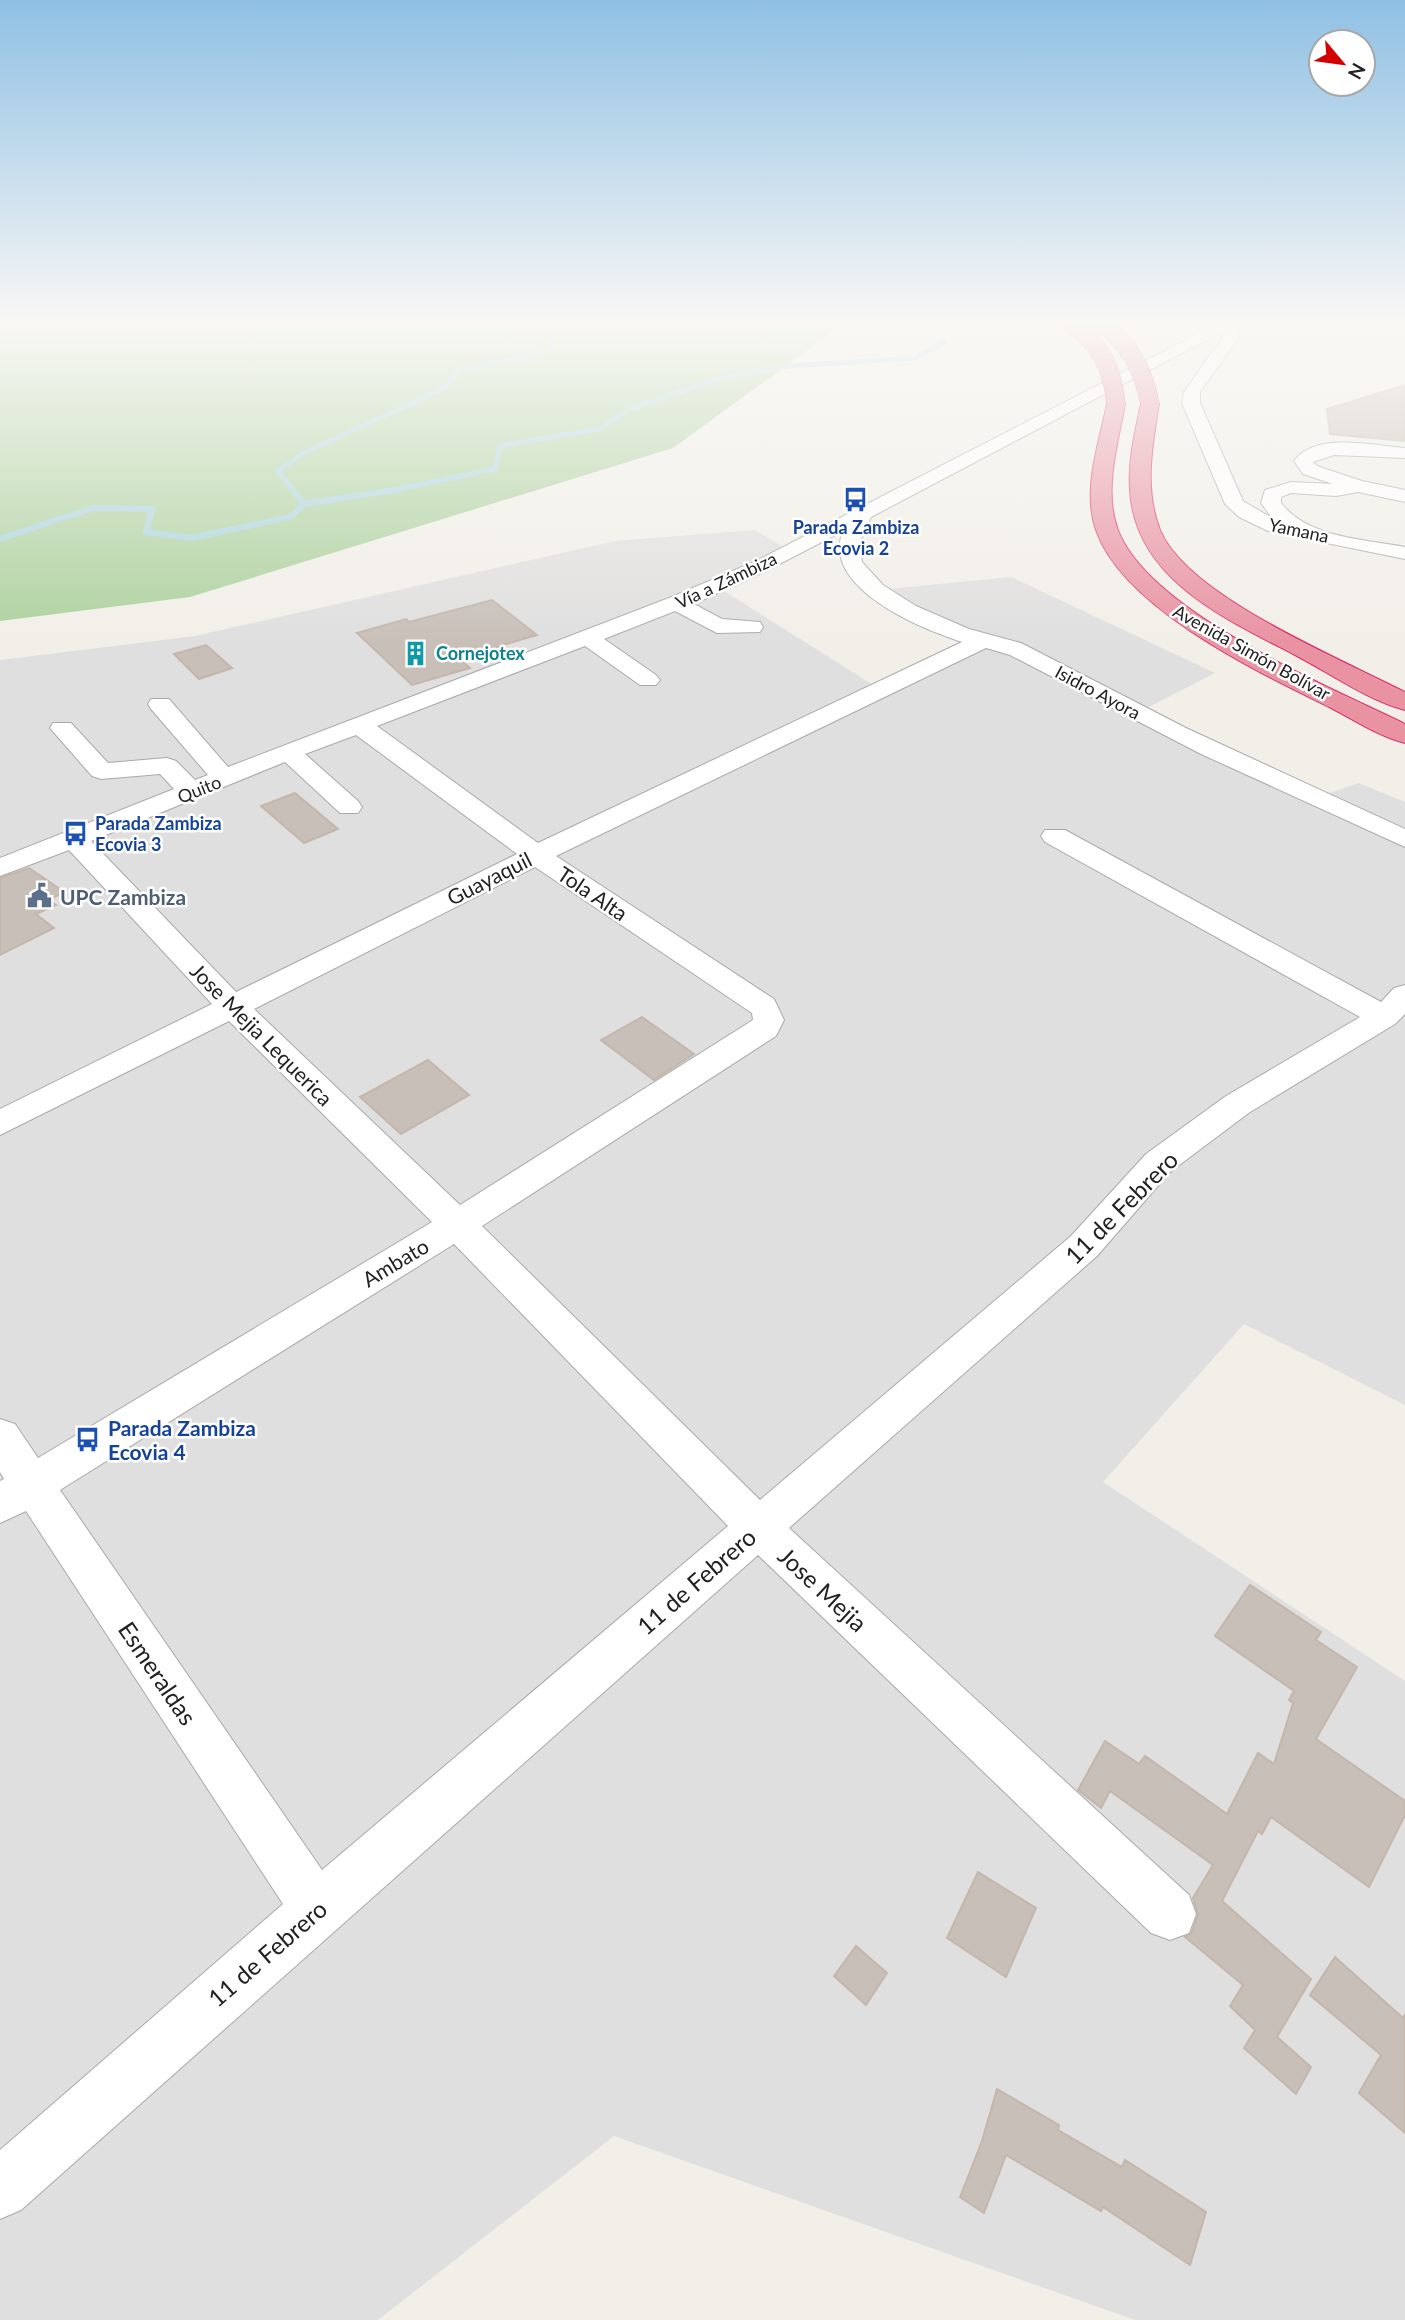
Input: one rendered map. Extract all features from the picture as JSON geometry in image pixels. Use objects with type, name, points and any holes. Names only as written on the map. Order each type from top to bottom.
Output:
[{"type":"highway","name":"Avenida Simón Bolívar","points":[[1112,428],[1102,483],[1107,530],[1123,561],[1164,603],[1227,643],[1405,735]]},
{"type":"highway","name":"Avenida Simón Bolívar","points":[[1146,428],[1140,459],[1142,505],[1163,555],[1187,580],[1235,614],[1405,702]]},
{"type":"street","name":"Vía a Zámbiza","points":[[359,725],[677,603],[761,566],[1021,428]]},
{"type":"street","name":"Yamana","points":[[1202,428],[1236,504],[1261,522],[1290,531],[1307,532],[1405,553]]},
{"type":"street","points":[[1405,453],[1336,450],[1314,452],[1303,461],[1310,470],[1357,486],[1405,496]]},
{"type":"street","points":[[1307,532],[1280,515],[1271,503],[1272,495],[1283,489],[1343,490],[1357,486]]},
{"type":"street","name":"Isidro Ayora","points":[[866,509],[853,528],[849,546],[851,562],[891,601],[912,614],[982,641],[1015,648],[1191,739],[1405,839]]},
{"type":"street","points":[[677,603],[717,626],[752,627]]},
{"type":"street","points":[[588,638],[648,680]]},
{"type":"street","name":"Guayaquil","points":[[0,1123],[536,855],[982,641]]},
{"type":"street","points":[[160,704],[225,779]]},
{"type":"street","name":"Quito","points":[[0,868],[359,725]]},
{"type":"street","name":"Tola Alta","points":[[359,725],[536,855],[763,1006]]},
{"type":"street","points":[[61,728],[101,771],[167,766],[191,792]]},
{"type":"street","points":[[288,752],[349,807]]},
{"type":"street","points":[[1055,836],[1394,1006]]},
{"type":"street","name":"Jose Mejia Lequerica","points":[[74,838],[233,1007],[457,1224]]},
{"type":"street","name":"Ambato","points":[[16,1494],[457,1224],[765,1029],[770,1017],[763,1006]]},
{"type":"street","name":"11 de Febrero","points":[[0,2189],[317,1909],[1084,1246],[1158,1163],[1238,1104],[1394,1006]]},
{"type":"street","name":"Jose Mejia","points":[[457,1224],[758,1527],[1170,1914]]},
{"type":"street","name":"Esmeraldas","points":[[0,1437],[16,1494],[317,1909]]},
{"type":"shaded area","points":[[755,530],[795,554],[722,590],[875,686],[965,643],[888,589],[1011,577],[1215,673],[1139,712],[1316,798],[1359,783],[1405,802],[1405,1405],[1244,1324],[1103,1482],[1405,1681],[1405,2320],[1135,2320],[614,2136],[378,2320],[0,2320],[0,660],[195,636],[615,541]]},
{"type":"green space","points":[[0,428],[700,428],[673,448],[190,597],[0,621]]},
{"type":"building","points":[[1329,428],[1405,428],[1405,441],[1330,434]]},
{"type":"building","points":[[492,600],[537,635],[459,658],[470,668],[412,685],[357,633],[406,619],[409,622]]},
{"type":"building","points":[[206,645],[232,668],[199,679],[174,654]]},
{"type":"building","points":[[295,793],[338,829],[304,843],[261,806]]},
{"type":"building","points":[[29,868],[64,892],[49,900],[56,905],[36,914],[54,928],[0,955],[0,878]]},
{"type":"building","points":[[642,1017],[694,1054],[654,1080],[601,1040]]},
{"type":"building","points":[[428,1060],[469,1095],[401,1134],[360,1097]]},
{"type":"building","points":[[1250,1585],[1321,1632],[1316,1640],[1357,1667],[1316,1739],[1405,1801],[1405,1815],[1369,1887],[1271,1817],[1262,1834],[1258,1831],[1222,1901],[1311,1979],[1277,2037],[1311,2067],[1296,2094],[1244,2048],[1255,2030],[1230,2006],[1243,1985],[1185,1937],[1191,1934],[1198,1915],[1193,1898],[1213,1865],[1110,1791],[1101,1808],[1078,1790],[1105,1741],[1139,1764],[1145,1756],[1227,1814],[1258,1753],[1274,1764],[1293,1703],[1289,1700],[1294,1691],[1215,1636]]},
{"type":"building","points":[[978,1872],[1036,1908],[1006,1977],[947,1938]]},
{"type":"building","points":[[856,1946],[887,1973],[866,2005],[834,1976]]},
{"type":"building","points":[[1335,1957],[1403,2018],[1405,2014],[1405,2133],[1359,2093],[1381,2055],[1310,1995]]},
{"type":"building","points":[[997,2089],[1059,2125],[1058,2130],[1122,2167],[1125,2160],[1206,2212],[1190,2265],[1103,2207],[1101,2211],[1006,2155],[984,2213],[960,2197],[982,2141]]},
{"type":"waterway","points":[[294,491],[278,471],[304,453],[357,428]]},
{"type":"waterway","points":[[394,490],[495,469],[500,446],[601,428]]},
{"type":"waterway","points":[[292,489],[304,504]]},
{"type":"waterway","points":[[394,490],[400,489]]},
{"type":"waterway","points":[[304,504],[394,490]]},
{"type":"waterway","points":[[389,491],[394,490]]},
{"type":"waterway","points":[[0,539],[93,508],[152,509],[146,532],[191,538],[291,517],[304,504]]},
{"type":"place","name":"Parada Zambiza Ecovia 2","points":[[856,500]]},
{"type":"place","name":"Cornejotex","points":[[416,653]]},
{"type":"place","name":"Parada Zambiza Ecovia 3","points":[[75,833]]},
{"type":"place","name":"UPC Zambiza","points":[[40,896]]},
{"type":"place","name":"Parada Zambiza Ecovia 4","points":[[88,1439]]}]
